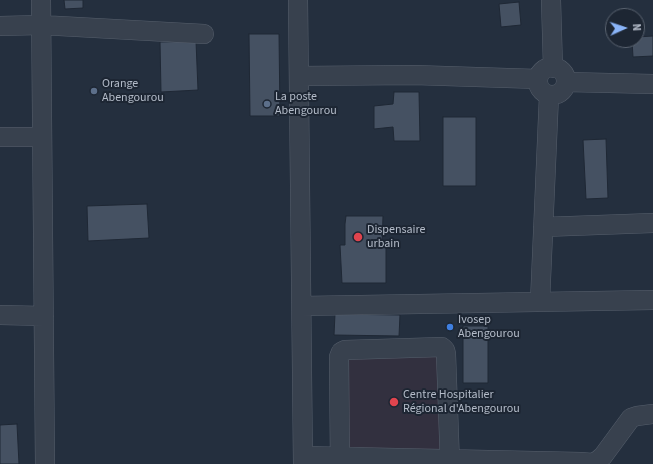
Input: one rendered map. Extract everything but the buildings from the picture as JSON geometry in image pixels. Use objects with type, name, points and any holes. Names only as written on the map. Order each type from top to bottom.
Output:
[{"type":"street","points":[[41,0],[45,464]]},
{"type":"street","points":[[298,0],[303,460],[592,463],[598,461],[603,456],[631,418],[653,414]]},
{"type":"street","points":[[552,0],[560,74],[565,86],[559,94],[549,95],[543,93],[539,88],[538,79],[543,70],[548,68],[560,74],[653,84]]},
{"type":"street","points":[[0,26],[41,25],[204,34]]},
{"type":"street","points":[[299,76],[414,75],[538,79]]},
{"type":"street","points":[[540,302],[549,95]]},
{"type":"street","points":[[0,137],[42,136]]},
{"type":"street","points":[[543,227],[653,223]]},
{"type":"street","points":[[302,306],[653,300]]},
{"type":"street","points":[[0,315],[44,316]]},
{"type":"street","points":[[340,461],[339,357],[341,352],[345,350],[442,347],[446,354],[450,462]]},
{"type":"shaded area","name":"Centre Hospitalier Régional d'Abengourou","points":[[442,350],[448,449],[345,456],[341,355]]},
{"type":"place","name":"Orange Abengourou","points":[[94,91]]},
{"type":"place","name":"La poste Abengourou","points":[[267,104]]},
{"type":"place","name":"Dispensaire urbain","points":[[358,237]]},
{"type":"place","name":"Ivosep Abengourou","points":[[450,327]]},
{"type":"place","name":"Centre Hospitalier Régional d'Abengourou","points":[[394,402]]}]
